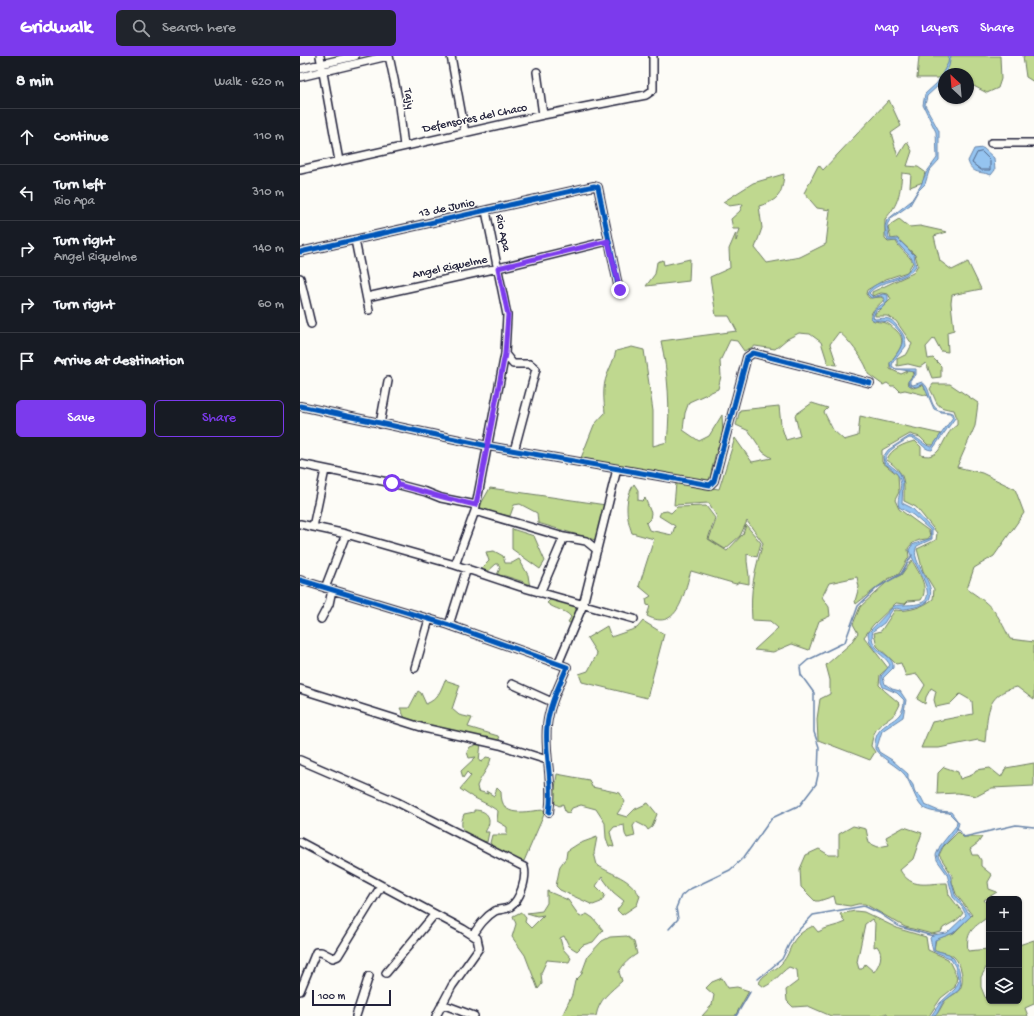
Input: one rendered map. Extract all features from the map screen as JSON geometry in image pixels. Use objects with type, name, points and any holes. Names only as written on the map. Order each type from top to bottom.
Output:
[{"type":"street","points":[[320,56],[339,161]]},
{"type":"street","points":[[300,69],[355,56]]},
{"type":"street","points":[[300,77],[388,56]]},
{"type":"street","name":"Tajy","points":[[388,56],[398,98],[404,146]]},
{"type":"street","points":[[451,56],[465,133]]},
{"type":"street","name":"Defensores del Chaco","points":[[300,170],[543,115],[646,95],[653,90],[653,56]]},
{"type":"street","points":[[537,72],[543,115]]},
{"type":"street","points":[[991,143],[1034,143]]},
{"type":"street","name":"13 de Junio","points":[[300,252],[486,211],[590,186],[598,187],[608,241]]},
{"type":"street","name":"Rio Apa","points":[[455,565],[475,508],[505,354],[508,315],[486,211]]},
{"type":"street","points":[[355,240],[369,310]]},
{"type":"street","points":[[608,241],[620,290]]},
{"type":"street","name":"Angel Riquelme","points":[[367,297],[498,268],[608,241]]},
{"type":"street","points":[[300,278],[311,324]]},
{"type":"street","points":[[300,406],[488,446],[710,485],[713,484],[748,357],[753,353],[870,383]]},
{"type":"street","points":[[505,354],[513,364],[530,364],[536,369],[514,451]]},
{"type":"street","points":[[380,424],[388,381]]},
{"type":"street","points":[[300,464],[392,483],[426,492],[564,537],[586,541],[597,550]]},
{"type":"street","points":[[558,664],[583,605],[617,469]]},
{"type":"street","points":[[313,527],[325,470]]},
{"type":"street","points":[[300,524],[346,534],[467,568],[540,593],[634,620]]},
{"type":"street","points":[[321,619],[329,604],[329,589],[346,534]]},
{"type":"street","points":[[540,593],[564,537]]},
{"type":"street","points":[[449,625],[467,568]]},
{"type":"street","points":[[300,580],[449,625],[568,668],[552,702],[547,725],[547,760],[550,782],[549,812]]},
{"type":"street","points":[[415,668],[429,619]]},
{"type":"street","points":[[512,684],[552,702]]},
{"type":"street","points":[[300,689],[424,728],[500,745],[547,760]]},
{"type":"street","points":[[300,760],[397,802],[524,867],[526,879],[513,904],[508,908],[496,910],[482,921],[473,934]]},
{"type":"street","points":[[300,842],[434,915],[473,934],[477,938],[479,948],[452,986],[436,1016]]},
{"type":"street","points":[[300,991],[316,952],[321,952],[333,958],[338,956],[381,886]]},
{"type":"street","points":[[386,973],[434,915]]},
{"type":"street","points":[[356,1016],[368,976]]},
{"type":"street","points":[[442,1004],[474,1016]]},
{"type":"green space","points":[[919,56],[1000,56],[1001,79],[998,88],[987,93],[974,86],[974,68],[938,68],[938,78],[917,78]]},
{"type":"green space","points":[[1023,56],[1034,56],[1034,82],[1026,77]]},
{"type":"green space","points":[[889,100],[901,126],[891,133],[898,157],[907,142],[912,151],[907,166],[918,167],[925,172],[923,182],[910,187],[911,174],[902,173],[898,198],[890,214],[885,219],[885,239],[888,242],[896,241],[899,247],[913,262],[907,272],[886,279],[867,290],[866,294],[869,298],[881,297],[884,299],[873,311],[871,319],[889,324],[900,334],[902,339],[902,343],[898,351],[890,363],[890,369],[901,374],[908,371],[913,372],[914,373],[907,383],[913,388],[923,385],[929,396],[905,390],[900,391],[895,386],[891,386],[887,383],[883,385],[868,374],[865,364],[857,352],[839,332],[830,344],[837,365],[828,364],[821,342],[810,334],[799,333],[787,339],[775,349],[755,346],[744,351],[737,341],[730,340],[720,361],[721,376],[718,389],[689,402],[685,413],[683,430],[699,441],[709,436],[722,415],[723,433],[715,456],[709,482],[581,458],[594,425],[605,413],[604,384],[616,351],[632,347],[644,350],[653,411],[653,446],[667,442],[669,417],[668,391],[661,341],[737,331],[729,316],[716,316],[710,277],[730,268],[729,249],[736,233],[736,241],[740,229],[733,229],[731,219],[740,211],[743,204],[729,206],[723,202],[753,183],[784,174],[782,187],[778,196],[775,199],[759,206],[762,228],[755,248],[767,263],[800,257],[826,244],[830,210],[817,208],[804,193],[818,166],[819,165],[823,170]]},
{"type":"green space","points":[[899,219],[909,227],[920,226],[947,232],[934,236],[940,261],[952,270],[968,262],[981,289],[952,295],[951,303],[954,330],[947,332],[948,352],[941,351],[934,338],[926,347],[928,359],[933,358],[941,366],[941,377],[932,378],[926,363],[920,367],[908,364],[897,366],[897,359],[907,354],[912,344],[896,321],[887,316],[875,316],[875,313],[891,299],[888,294],[881,293],[872,296],[872,292],[913,273],[918,265],[915,255],[897,238],[891,239],[888,228]]},
{"type":"green space","points":[[690,259],[689,281],[646,286],[655,274],[657,262],[663,260],[664,265]]},
{"type":"green space","points":[[933,384],[950,384],[978,403],[975,426],[957,467],[982,473],[1015,489],[1024,513],[994,556],[974,568],[967,589],[989,605],[1001,622],[1010,639],[1034,642],[1034,700],[1017,687],[1007,690],[994,700],[990,707],[985,742],[978,740],[939,748],[921,748],[932,722],[973,714],[972,701],[960,694],[950,704],[936,707],[934,700],[936,691],[931,688],[926,697],[925,704],[917,699],[925,685],[917,674],[906,676],[901,663],[896,664],[877,646],[874,633],[881,631],[895,610],[915,608],[933,599],[934,589],[923,571],[917,549],[936,540],[937,533],[916,507],[904,501],[903,478],[898,469],[887,460],[891,453],[895,450],[907,443],[915,441],[921,447],[921,455],[928,456],[934,454],[938,451],[947,435],[957,425],[957,418],[954,410],[943,408],[936,402],[930,389]]},
{"type":"green space","points":[[812,403],[828,408],[824,412],[833,430],[844,440],[858,436],[860,416],[941,434],[934,445],[928,445],[920,437],[910,434],[882,450],[882,462],[898,475],[899,492],[895,500],[899,509],[929,531],[930,536],[928,539],[916,541],[911,544],[908,549],[909,557],[899,574],[888,579],[856,604],[855,601],[859,587],[857,577],[829,583],[822,597],[829,607],[830,616],[819,621],[809,650],[792,644],[773,652],[754,650],[778,628],[770,621],[752,620],[753,581],[763,543],[747,521],[740,536],[725,549],[709,539],[717,517],[709,503],[674,505],[676,483],[719,489],[735,438],[752,462],[772,458],[763,452],[749,431],[736,425],[740,410],[779,406],[781,425],[786,440],[800,436],[795,415]]},
{"type":"green space","points":[[634,484],[638,490],[638,500],[642,501],[645,498],[651,513],[650,519],[646,523],[649,530],[672,535],[675,526],[659,516],[661,512],[667,511],[671,513],[677,507],[706,506],[715,518],[708,539],[727,551],[743,534],[746,525],[761,543],[757,557],[747,554],[749,584],[739,582],[736,584],[691,571],[682,599],[673,615],[666,619],[658,620],[647,616],[650,606],[647,605],[646,599],[651,596],[639,586],[654,539],[632,533],[627,514],[627,502]]},
{"type":"green space","points":[[490,488],[606,505],[595,540],[538,523],[537,513],[520,504],[514,505],[510,516],[478,509]]},
{"type":"green space","points":[[512,529],[534,536],[545,561],[540,569],[512,549]]},
{"type":"green space","points":[[494,551],[503,556],[505,563],[512,563],[519,559],[528,575],[530,588],[523,588],[524,582],[497,575],[500,568],[498,564],[496,564],[485,574],[482,568],[489,561],[486,552]]},
{"type":"green space","points":[[912,560],[924,585],[921,600],[908,601],[905,604],[896,603],[873,625],[864,637],[888,668],[880,675],[879,685],[900,704],[895,714],[879,726],[875,732],[871,746],[875,752],[870,760],[818,740],[817,719],[820,699],[830,694],[830,680],[826,665],[850,644],[858,633],[853,624],[860,607],[888,581],[901,575]]},
{"type":"green space","points":[[551,599],[583,606],[573,625],[568,622],[571,617],[569,614],[547,603]]},
{"type":"green space","points":[[643,621],[664,634],[647,698],[582,682],[579,674],[588,671],[597,654],[587,638],[607,626],[611,637],[637,628]]},
{"type":"green space","points":[[445,680],[460,685],[452,709],[459,715],[472,718],[468,727],[498,736],[500,741],[406,720],[400,708],[409,708],[418,691],[421,693],[426,704],[430,702],[438,695]]},
{"type":"green space","points":[[481,743],[479,761],[482,762],[486,757],[491,758],[489,765],[477,786],[478,791],[488,794],[486,791],[494,796],[497,788],[501,792],[502,801],[505,807],[516,812],[546,810],[524,861],[506,855],[490,843],[492,835],[507,835],[507,827],[497,821],[498,811],[460,789],[471,776],[467,772],[463,778],[461,771],[476,757],[469,758],[467,752],[470,747]]},
{"type":"green space","points":[[1034,763],[1034,786],[992,788],[977,796],[958,793],[937,794],[938,773],[944,767],[958,772],[960,779],[972,775],[976,770],[990,768],[1001,777],[1006,768]]},
{"type":"green space","points":[[557,774],[589,780],[592,787],[620,793],[625,802],[617,814],[627,817],[635,809],[648,803],[657,814],[652,827],[648,830],[646,827],[636,822],[633,826],[635,836],[627,838],[624,825],[614,827],[610,832],[614,847],[609,846],[606,838],[605,823],[596,809],[581,805],[572,808],[569,813],[565,812],[563,804],[559,806],[550,800],[555,789]]},
{"type":"green space","points":[[474,810],[479,810],[488,816],[489,824],[485,832],[489,832],[487,842],[471,837],[464,831],[462,821],[464,814],[474,812]]},
{"type":"green space","points":[[853,826],[866,829],[869,843],[878,847],[889,845],[886,837],[904,827],[922,833],[913,859],[900,870],[909,880],[915,883],[947,883],[949,895],[963,913],[961,916],[943,928],[941,932],[932,934],[905,927],[865,904],[850,906],[836,904],[834,896],[815,901],[801,887],[800,869],[806,855],[819,849],[829,855],[839,855],[839,834]]},
{"type":"green space","points":[[958,832],[963,837],[982,837],[978,843],[970,849],[972,855],[978,855],[981,860],[981,866],[992,875],[988,882],[989,889],[997,892],[990,896],[986,896],[986,899],[984,900],[986,902],[986,918],[972,930],[967,944],[968,951],[986,949],[986,968],[981,977],[981,987],[986,998],[986,1004],[1022,1004],[1022,944],[1034,940],[1034,1004],[1025,1008],[1028,1016],[934,1016],[938,1013],[947,999],[959,991],[962,981],[962,972],[959,963],[954,957],[934,949],[936,939],[954,933],[972,915],[956,894],[952,882],[952,875],[939,855],[943,847]]},
{"type":"green space","points":[[597,837],[594,853],[597,865],[626,881],[640,896],[637,905],[622,915],[617,910],[624,901],[613,892],[602,877],[596,886],[605,895],[601,902],[593,905],[560,890],[556,886],[560,866],[566,858],[567,851],[578,844]]},
{"type":"green space","points":[[547,891],[568,900],[580,917],[587,914],[593,918],[603,930],[593,942],[583,945],[577,951],[569,946],[564,936],[560,938],[563,949],[571,958],[569,962],[547,960],[541,973],[542,984],[538,989],[525,955],[512,937],[516,924],[513,916],[521,912],[526,918],[525,922],[531,928],[544,915],[537,916],[527,913],[542,911],[547,903]]},
{"type":"green space","points":[[855,911],[864,912],[899,929],[926,937],[928,950],[948,959],[957,977],[955,987],[941,998],[929,1016],[887,1016],[887,1013],[878,1016],[831,1016],[808,1006],[793,1007],[787,1001],[786,990],[798,981],[797,970],[789,967],[768,985],[764,987],[759,983],[764,976],[778,967],[783,961],[798,936],[813,926],[818,932],[845,922],[840,914]],"holes":[[[872,919],[875,923],[874,947],[877,946],[881,956],[874,972],[865,964],[862,969],[859,969],[857,962],[865,924]]]},
{"type":"green space","points":[[627,936],[634,942],[637,954],[627,962],[619,972],[622,981],[602,1000],[596,1016],[562,1016],[572,995],[575,981],[581,975],[588,956],[602,941],[610,937]]},
{"type":"green space","points":[[722,978],[728,988],[737,987],[749,991],[735,1016],[702,1016],[712,1005],[714,995],[706,988],[712,982]]},
{"type":"water","points":[[949,56],[951,56],[948,68],[945,68]]},
{"type":"water","points":[[938,81],[938,86],[927,96],[925,105],[939,131],[939,160],[929,171],[925,184],[918,191],[910,205],[891,218],[887,225],[889,239],[898,239],[914,255],[916,266],[906,275],[880,285],[869,293],[873,297],[883,294],[888,295],[888,301],[882,308],[876,310],[873,317],[875,319],[885,318],[892,321],[904,337],[906,346],[893,362],[892,366],[896,369],[891,368],[890,363],[901,347],[902,337],[896,327],[889,322],[873,320],[871,318],[874,310],[884,303],[885,299],[881,296],[871,298],[867,294],[871,288],[877,284],[904,274],[914,263],[897,241],[888,241],[885,226],[887,220],[911,201],[921,185],[926,173],[937,158],[936,132],[923,105],[925,94]]},
{"type":"water","points":[[983,148],[994,158],[995,170],[991,175],[974,171],[968,161],[974,149]]},
{"type":"water","points":[[897,369],[916,369],[916,375],[910,380],[910,384],[913,385],[922,382],[927,388],[935,407],[940,411],[953,413],[955,418],[932,450],[926,448],[916,440],[909,438],[890,451],[886,457],[885,461],[900,473],[903,483],[902,503],[912,508],[932,529],[932,539],[917,546],[915,552],[930,588],[931,595],[926,603],[921,605],[904,609],[893,609],[884,623],[873,631],[872,638],[877,648],[890,659],[892,663],[893,668],[883,678],[885,684],[892,689],[900,691],[906,700],[903,717],[882,731],[877,747],[879,752],[892,760],[908,774],[908,778],[913,785],[915,793],[921,797],[925,805],[939,811],[951,812],[959,823],[955,833],[942,848],[938,857],[950,875],[955,895],[971,916],[953,933],[935,940],[934,950],[949,954],[954,959],[959,970],[961,983],[959,990],[943,1002],[937,1014],[931,1016],[940,1003],[955,989],[959,981],[955,966],[950,958],[933,951],[930,938],[933,935],[947,933],[966,915],[962,907],[953,897],[947,874],[937,860],[936,855],[940,846],[956,826],[957,821],[949,813],[932,811],[922,807],[905,775],[881,756],[875,749],[876,739],[879,732],[883,727],[899,715],[903,709],[904,700],[897,693],[883,687],[881,676],[890,665],[871,644],[868,633],[894,606],[921,603],[926,599],[927,594],[923,578],[909,550],[912,545],[931,538],[930,530],[913,515],[899,507],[898,501],[901,486],[900,481],[895,471],[884,463],[883,457],[888,450],[910,436],[932,447],[953,417],[950,413],[941,412],[934,409],[923,384],[916,387],[909,385],[908,381],[915,372]]},
{"type":"waterway","points":[[669,929],[678,919],[676,908],[681,896],[688,890],[730,870],[744,857],[772,818],[800,805],[816,784],[818,775],[819,747],[814,732],[814,693],[801,675],[800,667],[808,660],[845,642],[858,606],[878,587],[901,574],[912,555]]},
{"type":"waterway","points":[[957,828],[964,837],[1016,825],[1034,827]]},
{"type":"waterway","points":[[758,979],[782,959],[793,936],[813,915],[864,906],[879,913],[900,927],[933,936]]},
{"type":"waterway","points":[[736,1016],[750,992]]},
{"type":"cycle path","points":[[300,252],[594,186],[598,187],[619,290]]},
{"type":"cycle path","points":[[300,406],[488,446],[710,485],[714,481],[747,357],[753,353],[870,383]]},
{"type":"cycle path","points":[[300,580],[449,625],[567,667],[552,703],[547,726],[546,737],[550,780],[549,812]]},
{"type":"route","points":[[392,483],[426,492],[441,498],[476,505],[505,354],[508,315],[498,268],[608,241],[620,290]]}]
